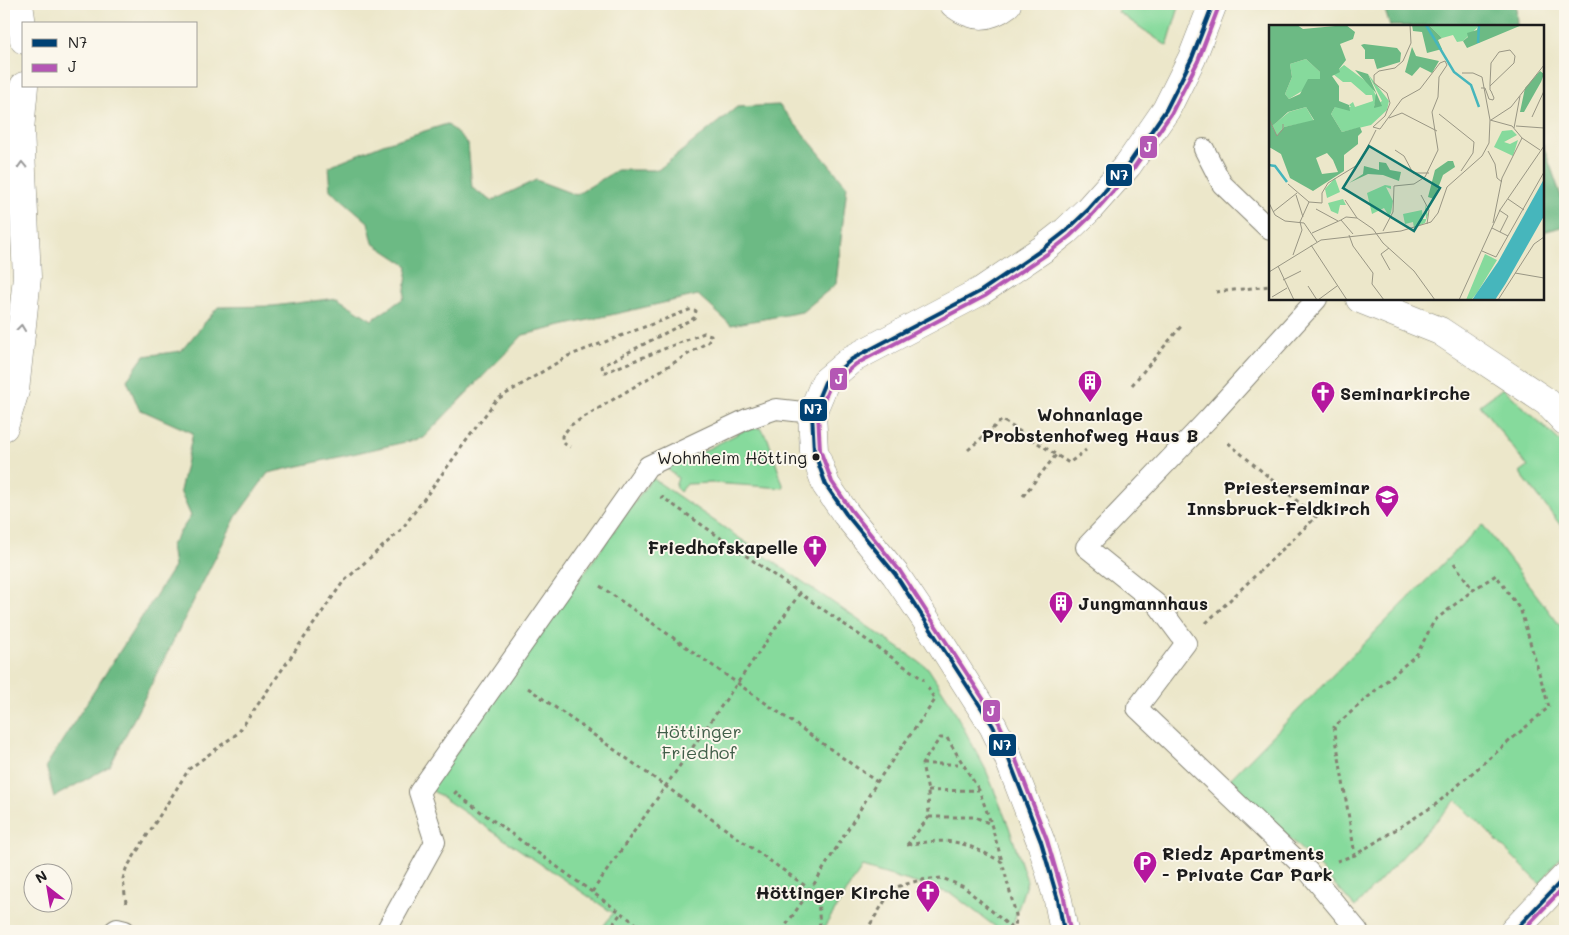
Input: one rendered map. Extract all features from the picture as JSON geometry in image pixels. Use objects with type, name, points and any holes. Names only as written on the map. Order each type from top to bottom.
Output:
[{"type":"street","points":[[19,4],[22,26]]},
{"type":"street","points":[[954,4],[966,13],[985,16],[1001,9],[1007,4]]},
{"type":"street","points":[[1064,931],[1058,900],[1040,842],[1008,757],[993,726],[895,574],[846,514],[826,485],[814,451],[812,413],[825,382],[852,359],[981,291],[1043,249],[1088,210],[1128,165],[1166,110],[1192,58],[1213,4]]},
{"type":"street","points":[[4,427],[14,391],[26,277],[20,130],[24,88]]},
{"type":"street","points":[[1362,300],[1440,331],[1547,402],[1565,420]]},
{"type":"street","points":[[1514,931],[1565,877]]},
{"type":"lane","points":[[1204,149],[1222,184],[1269,229]]},
{"type":"lane","points":[[1317,300],[1209,418],[1086,547],[1158,604],[1186,643],[1137,708],[1308,871],[1358,931]]},
{"type":"lane","points":[[386,931],[435,842],[419,792],[648,466],[747,419],[776,409],[812,413]]},
{"type":"lane","points":[[114,931],[118,929],[125,931]]},
{"type":"path","points":[[1216,292],[1269,286]]},
{"type":"path","points":[[127,906],[124,897],[123,879],[126,868],[189,769],[238,733],[343,582],[402,528],[496,400],[568,356],[689,310],[693,309],[696,311],[694,318],[602,366],[603,372],[606,372],[704,333],[711,335],[711,339],[708,342],[571,425],[562,436],[562,441],[571,448]]},
{"type":"path","points":[[1132,385],[1183,324]]},
{"type":"path","points":[[1186,643],[1316,517],[1273,484],[1225,440],[1223,428],[1209,418]]},
{"type":"path","points":[[968,450],[1002,420],[1069,463],[1086,450]]},
{"type":"path","points":[[1023,496],[1056,454]]},
{"type":"path","points":[[656,505],[662,497],[922,678],[935,700],[877,782],[811,889],[782,931]]},
{"type":"path","points":[[1454,563],[1473,590]]},
{"type":"path","points":[[1308,871],[1355,855],[1435,805],[1549,707],[1521,611],[1496,575],[1473,590],[1434,621],[1417,654],[1334,728],[1355,855]]},
{"type":"path","points":[[594,594],[605,578]]},
{"type":"path","points":[[600,586],[877,782]]},
{"type":"path","points":[[592,892],[800,593]]},
{"type":"path","points":[[523,696],[534,680]]},
{"type":"path","points":[[528,688],[811,889],[818,895],[820,931]]},
{"type":"path","points":[[1002,862],[965,843],[946,840],[907,846],[928,816],[928,791],[922,764],[940,738],[947,738],[979,790],[991,824],[1002,862],[1016,915],[1015,931]]},
{"type":"path","points":[[922,764],[963,764]]},
{"type":"path","points":[[460,785],[455,793],[646,931]]},
{"type":"path","points":[[928,791],[979,790]]},
{"type":"path","points":[[928,816],[975,817],[991,824]]},
{"type":"path","points":[[866,931],[894,888],[920,880],[942,878],[964,887],[1015,931]]},
{"type":"path","points":[[608,931],[621,913]]},
{"type":"green space","points":[[1123,4],[1180,4],[1167,46],[1118,12]]},
{"type":"green space","points":[[1383,4],[1516,4],[1517,25],[1390,25]]},
{"type":"green space","points":[[779,105],[847,186],[836,284],[802,312],[731,325],[698,295],[523,335],[423,438],[268,473],[236,517],[110,766],[54,797],[46,766],[174,567],[171,545],[191,516],[180,491],[193,433],[139,409],[127,380],[144,356],[181,351],[218,307],[273,306],[337,298],[372,320],[404,298],[408,266],[373,243],[368,222],[331,190],[329,166],[383,144],[447,124],[468,144],[472,188],[492,201],[536,180],[576,195],[617,170],[658,170],[737,107]]},
{"type":"green space","points":[[1544,148],[1565,207],[1565,226],[1544,232]]},
{"type":"green space","points":[[1503,388],[1565,446],[1565,531],[1520,473],[1528,467],[1480,405]]},
{"type":"green space","points":[[760,428],[768,439],[784,488],[712,483],[687,484],[680,492],[675,487],[678,478],[664,466],[690,458],[747,429]]},
{"type":"green space","name":"Höttinger Friedhof","points":[[652,478],[928,668],[948,699],[986,770],[1009,827],[1027,881],[1011,931],[1001,931],[952,894],[862,867],[822,931],[600,931],[613,913],[430,789]]},
{"type":"green space","points":[[1482,524],[1565,632],[1565,851],[1540,884],[1456,800],[1355,907],[1319,867],[1230,779]]},
{"type":"transit line","name":"N7","points":[[1064,931],[1058,900],[1041,842],[1008,757],[993,726],[895,574],[846,514],[826,485],[814,451],[812,413],[825,382],[852,359],[981,291],[1043,249],[1088,210],[1128,165],[1166,110],[1192,58],[1213,4]]},
{"type":"transit line","name":"J","points":[[1070,930],[1064,898],[1047,840],[1014,755],[999,723],[900,571],[851,510],[832,482],[820,450],[818,414],[830,386],[856,364],[985,296],[1047,254],[1092,215],[1133,169],[1171,114],[1198,61],[1219,6]]},
{"type":"transit line","name":"N7","points":[[1514,931],[1565,877]]},
{"type":"transit line","name":"J","points":[[1522,931],[1565,886]]},
{"type":"place","name":"Wohnanlage Probstenhofweg Haus B","points":[[1090,403]]},
{"type":"place","name":"Seminarkirche","points":[[1323,414]]},
{"type":"place","name":"Wohnheim Hötting","points":[[816,457]]},
{"type":"place","name":"Priesterseminar Innsbruck-Feldkirch","points":[[1387,518]]},
{"type":"place","name":"Friedhofskapelle","points":[[815,568]]},
{"type":"place","name":"Jungmannhaus","points":[[1061,624]]},
{"type":"place","name":"Riedz Apartments - Private Car Park","points":[[1145,884]]},
{"type":"place","name":"Höttinger Kirche","points":[[928,913]]}]
